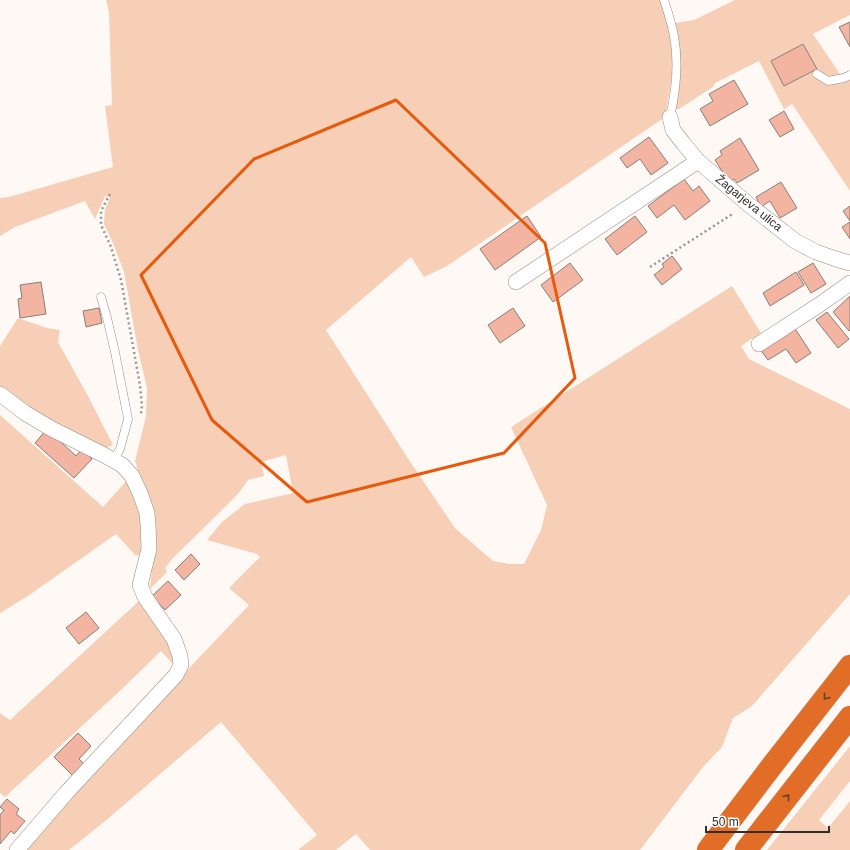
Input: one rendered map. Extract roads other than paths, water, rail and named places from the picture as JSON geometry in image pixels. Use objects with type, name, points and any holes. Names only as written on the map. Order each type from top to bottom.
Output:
[{"type":"highway","points":[[708,850],[850,666]]},
{"type":"highway","points":[[746,850],[850,716]]},
{"type":"street","name":"Žagarjeva ulica","points":[[670,117],[673,130],[698,161],[748,204],[796,241],[816,252],[850,263]]},
{"type":"street","points":[[516,282],[698,161]]},
{"type":"street","points":[[759,344],[850,283]]},
{"type":"street","points":[[0,394],[25,413],[52,430],[114,460],[122,465],[132,476],[140,493],[148,525],[148,549],[140,585],[145,597],[174,639],[181,664],[176,675],[67,792],[17,850]]},
{"type":"lane","points":[[664,0],[672,25],[676,53],[676,74],[670,117]]},
{"type":"lane","points":[[817,74],[828,81],[844,78],[850,75]]},
{"type":"lane","points":[[101,297],[115,352],[128,419],[120,449],[114,460]]}]
